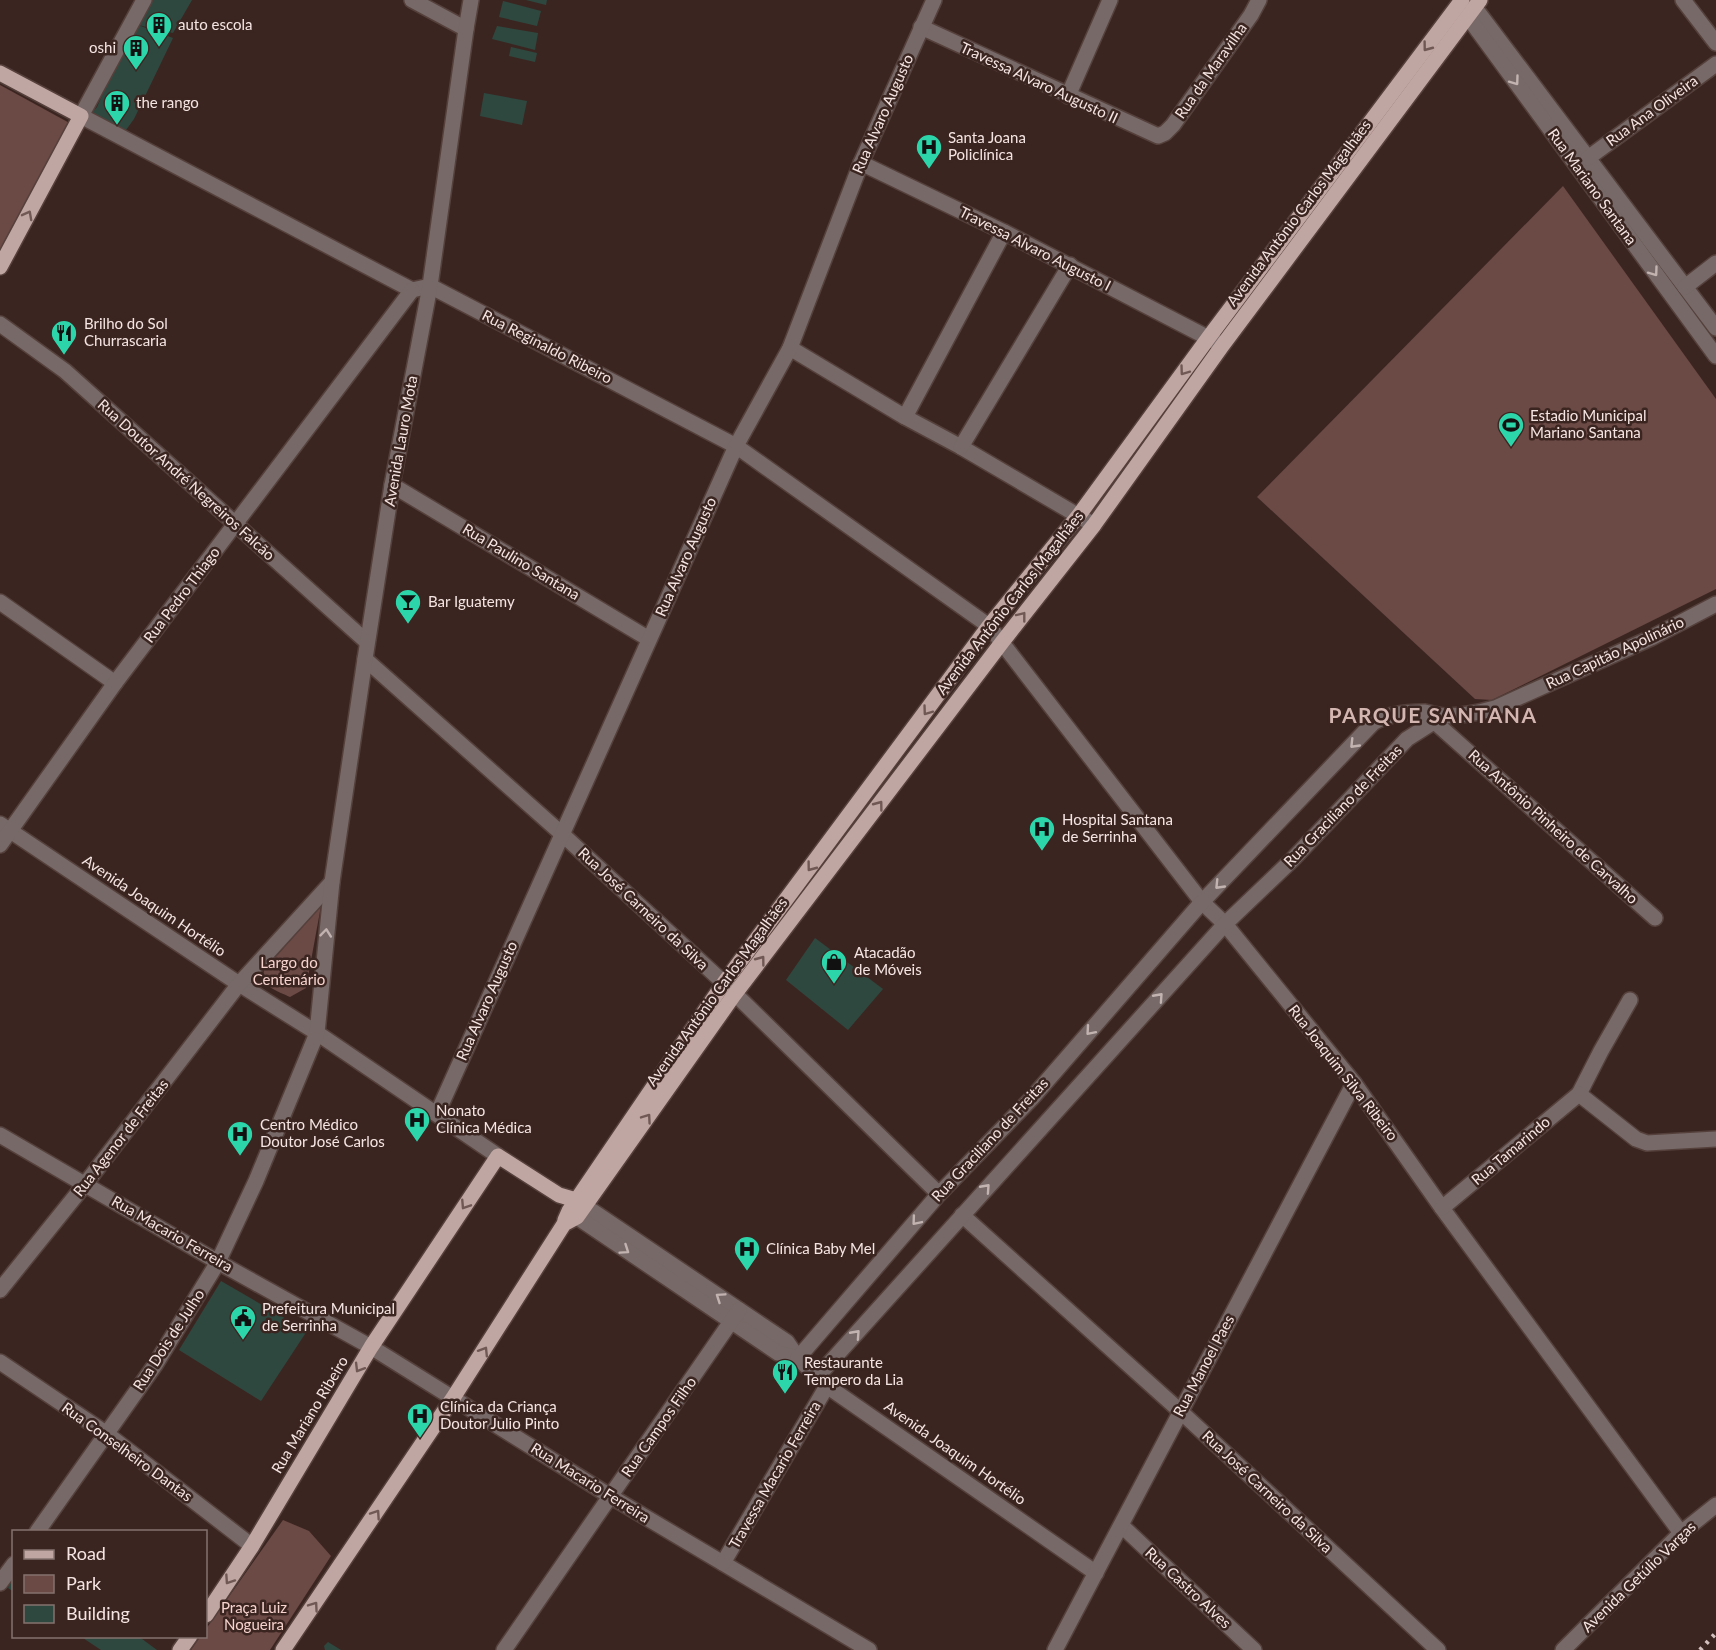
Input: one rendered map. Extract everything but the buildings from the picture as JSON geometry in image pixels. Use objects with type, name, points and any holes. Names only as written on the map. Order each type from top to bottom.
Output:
[{"type":"main road","name":"Avenida Antônio Carlos Magalhães","points":[[283,1650],[453,1398],[574,1212],[844,823],[989,626],[1079,515],[1209,337],[1265,275],[1469,7]]},
{"type":"main road","points":[[0,73],[81,116],[0,267]]},
{"type":"main road","name":"Avenida Antônio Carlos Magalhães","points":[[729,989],[858,834],[1002,641],[1094,525],[1222,346],[1265,275]]},
{"type":"main road","points":[[844,823],[858,834]]},
{"type":"main road","name":"Avenida Joaquim Hortélio","points":[[498,1156],[559,1195],[574,1212]]},
{"type":"main road","name":"Rua Mariano Ribeiro","points":[[252,1546],[371,1347],[498,1156]]},
{"type":"main road","points":[[207,1614],[252,1546]]},
{"type":"street","points":[[144,0],[81,116],[412,290],[430,286]]},
{"type":"street","points":[[412,0],[466,28]]},
{"type":"street","name":"Avenida Lauro Mota","points":[[316,1033],[332,882],[364,659],[392,485],[430,286],[471,0]]},
{"type":"street","name":"Rua Alvaro Augusto","points":[[437,1114],[736,446],[790,348],[861,163],[934,0]]},
{"type":"street","points":[[1068,96],[1110,0]]},
{"type":"street","name":"Rua da Maravilha","points":[[1158,136],[1173,125],[1251,15],[1259,0]]},
{"type":"street","points":[[1683,0],[1716,43]]},
{"type":"street","name":"Rua Mariano Santana","points":[[1469,7],[1588,158],[1716,328]]},
{"type":"street","name":"Rua Mariano Santana","points":[[1469,7],[1716,356]]},
{"type":"street","name":"Travessa Alvaro Augusto II","points":[[921,27],[1158,136]]},
{"type":"street","name":"Rua Ana Oliveira","points":[[1588,158],[1716,64]]},
{"type":"street","name":"Travessa Alvaro Augusto I","points":[[861,163],[1004,232],[1209,337],[1222,346]]},
{"type":"street","points":[[905,417],[1004,232]]},
{"type":"street","points":[[1685,287],[1716,263]]},
{"type":"street","points":[[961,447],[1070,266]]},
{"type":"street","name":"Rua Reginaldo Ribeiro","points":[[430,286],[736,446],[989,626]]},
{"type":"street","name":"Rua Pedro Thiago","points":[[0,845],[5,827],[412,290]]},
{"type":"street","name":"Rua Doutor André Negreiros Falcão","points":[[0,324],[65,371],[367,642]]},
{"type":"street","points":[[790,348],[1094,525]]},
{"type":"street","name":"Rua Paulino Santana","points":[[392,485],[649,639]]},
{"type":"street","points":[[0,602],[115,683]]},
{"type":"street","name":"Rua Capitão Apolinário","points":[[1434,716],[1477,713],[1494,708],[1651,639],[1716,604]]},
{"type":"street","name":"Rua Joaquim Silva Ribeiro","points":[[989,626],[1202,902],[1225,924],[1354,1083],[1442,1208],[1681,1533]]},
{"type":"street","name":"Rua José Carneiro da Silva","points":[[364,659],[562,834],[729,989],[939,1194]]},
{"type":"street","name":"Rua Graciliano de Freitas","points":[[798,1358],[939,1194],[1032,1098],[1202,902],[1373,723],[1383,717],[1434,716]]},
{"type":"street","name":"Rua Graciliano de Freitas","points":[[822,1382],[962,1215],[1225,924],[1292,860],[1407,739],[1434,716]]},
{"type":"street","name":"Rua Antônio Pinheiro de Carvalho","points":[[1434,716],[1655,918]]},
{"type":"street","name":"Avenida Joaquim Hortélio","points":[[5,827],[498,1156]]},
{"type":"street","points":[[239,984],[332,882]]},
{"type":"street","name":"Rua Agenor de Freitas","points":[[0,1290],[86,1183],[239,984]]},
{"type":"street","name":"Rua Tamarindo","points":[[1442,1208],[1579,1094],[1630,1000]]},
{"type":"street","name":"Rua Dois de Julho","points":[[38,1530],[155,1365],[218,1262],[256,1181],[316,1033]]},
{"type":"street","name":"Rua Manoel Paes","points":[[1055,1650],[1354,1083]]},
{"type":"street","points":[[1579,1094],[1636,1138],[1647,1143],[1716,1139]]},
{"type":"street","name":"Rua Macario Ferreira","points":[[0,1135],[86,1183],[218,1262],[371,1347],[610,1496],[869,1650]]},
{"type":"street","name":"Avenida Joaquim Hortélio","points":[[574,1212],[735,1316],[778,1353],[798,1358],[822,1382],[1096,1573]]},
{"type":"street","name":"Rua José Carneiro da Silva","points":[[962,1215],[1180,1411],[1438,1650]]},
{"type":"street","name":"Rua Campos Filho","points":[[504,1650],[735,1316]]},
{"type":"street","name":"Rua Conselheiro Dantas","points":[[0,1362],[107,1434],[252,1546]]},
{"type":"street","name":"Travessa Macario Ferreira","points":[[723,1563],[822,1382]]},
{"type":"street","name":"Avenida Getúlio Vargas","points":[[1563,1650],[1681,1533],[1716,1505]]},
{"type":"street","name":"Rua Castro Alves","points":[[1122,1526],[1254,1650]]},
{"type":"street","points":[[0,1583],[12,1567]]},
{"type":"green space","points":[[0,85],[75,126],[0,262]]},
{"type":"green space","name":"Estadio Municipal Mariano Santana","points":[[1563,186],[1716,399],[1716,589],[1492,700],[1475,699],[1257,497]]},
{"type":"green space","name":"Largo do Centenário","points":[[321,906],[306,988],[290,997],[267,984],[263,976],[264,970]]},
{"type":"green space","name":"Praça Luiz Nogueira","points":[[283,1520],[309,1531],[331,1556],[270,1650],[191,1650],[199,1638],[207,1638],[207,1628]]},
{"type":"railway","points":[[1700,1650],[1716,1633]]},
{"type":"place","name":"auto escola","points":[[159,48]]},
{"type":"place","name":"oshi","points":[[136,71]]},
{"type":"place","name":"the rango","points":[[117,126]]},
{"type":"place","name":"Santa Joana Policlínica","points":[[929,170]]},
{"type":"place","name":"Brilho do Sol Churrascaria","points":[[64,356]]},
{"type":"place","name":"Estadio Municipal Mariano Santana","points":[[1511,448]]},
{"type":"place","name":"Bar Iguatemy","points":[[408,625]]},
{"type":"place","name":"Hospital Santana de Serrinha","points":[[1042,852]]},
{"type":"place","name":"Atacadão de Móveis","points":[[834,985]]},
{"type":"place","name":"Nonato Clínica Médica","points":[[417,1143]]},
{"type":"place","name":"Centro Médico Doutor José Carlos","points":[[240,1157]]},
{"type":"place","name":"Clínica Baby Mel","points":[[747,1272]]},
{"type":"place","name":"Prefeitura Municipal de Serrinha","points":[[243,1341]]},
{"type":"place","name":"Restaurante Tempero da Lia","points":[[785,1395]]},
{"type":"place","name":"Clínica da Criança Doutor Julio Pinto","points":[[420,1439]]},
{"type":"district","name":"PARQUE SANTANA","points":[[1433,716]]}]
